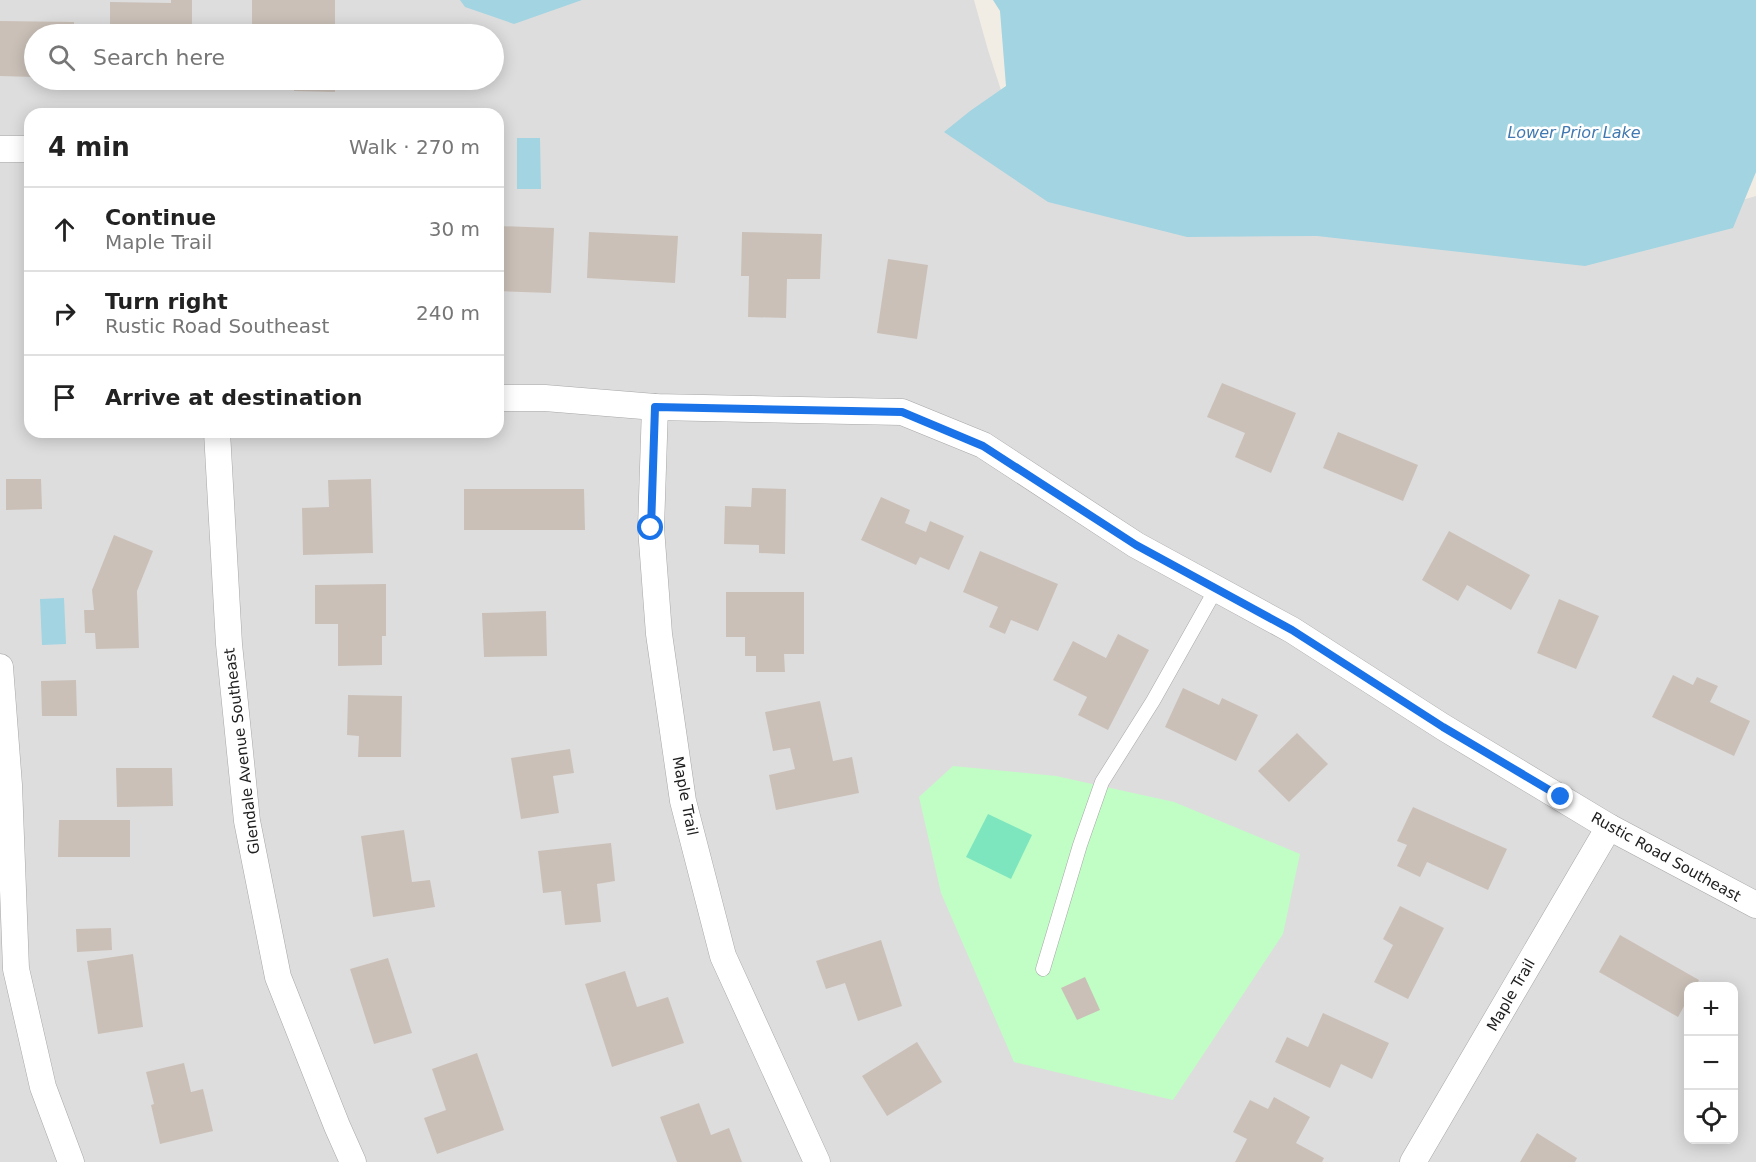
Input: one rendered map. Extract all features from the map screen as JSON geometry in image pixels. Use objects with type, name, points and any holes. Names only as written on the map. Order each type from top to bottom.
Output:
[{"type":"street","points":[[0,149],[24,149]]},
{"type":"street","name":"Rustic Road Southeast","points":[[504,398],[544,398],[655,407],[902,412],[983,446],[1136,545],[1292,630],[1443,727],[1609,827],[1756,905]]},
{"type":"street","name":"Maple Trail","points":[[655,407],[651,528],[659,634],[683,801],[723,956],[817,1162]]},
{"type":"street","name":"Glendale Avenue Southeast","points":[[217,438],[229,644],[247,821],[278,977],[353,1162]]},
{"type":"street","points":[[0,667],[9,785],[16,969],[43,1087],[71,1162]]},
{"type":"street","name":"Maple Trail","points":[[1413,1162],[1609,827]]},
{"type":"lane","points":[[1043,969],[1080,845],[1102,782],[1153,701],[1216,589]]},
{"type":"shaded area","points":[[0,0],[974,0],[1031,183],[1652,226],[1756,196],[1756,1162],[0,1162]]},
{"type":"green space","points":[[953,766],[1056,776],[1174,802],[1300,854],[1283,934],[1173,1100],[1014,1062],[941,893],[919,797]]},
{"type":"green space","points":[[988,814],[1032,835],[1011,879],[966,857]]},
{"type":"water","points":[[460,0],[582,0],[514,24],[465,7]]},
{"type":"water","name":"Lower Prior Lake","points":[[993,0],[1756,0],[1756,172],[1733,228],[1585,266],[1317,236],[1187,237],[1048,202],[944,132],[1006,86],[1000,11]]},
{"type":"water","points":[[517,138],[540,138],[541,189],[517,189]]},
{"type":"water","points":[[64,598],[66,644],[42,645],[40,599]]},
{"type":"building","points":[[171,0],[192,0],[192,24],[110,24],[110,2],[171,3]]},
{"type":"building","points":[[252,0],[335,0],[335,24],[252,24]]},
{"type":"building","points":[[0,21],[74,22],[74,24],[24,24],[24,77],[0,76]]},
{"type":"building","points":[[335,90],[335,92],[294,91]]},
{"type":"building","points":[[504,226],[554,228],[551,293],[504,291]]},
{"type":"building","points":[[589,232],[678,236],[675,283],[587,278]]},
{"type":"building","points":[[742,232],[822,234],[820,279],[787,279],[786,318],[748,317],[749,276],[741,276]]},
{"type":"building","points":[[888,259],[928,265],[917,339],[877,333]]},
{"type":"building","points":[[1222,383],[1296,413],[1271,473],[1235,457],[1245,433],[1207,417]]},
{"type":"building","points":[[1338,432],[1418,465],[1403,501],[1323,468]]},
{"type":"building","points":[[6,479],[41,479],[42,509],[6,510]]},
{"type":"building","points":[[371,479],[373,553],[303,555],[302,508],[329,507],[328,480]]},
{"type":"building","points":[[752,488],[786,489],[785,554],[759,553],[759,545],[724,544],[725,506],[751,507]]},
{"type":"building","points":[[464,489],[584,489],[585,530],[464,530]]},
{"type":"building","points":[[881,497],[910,510],[905,523],[926,532],[930,521],[964,536],[949,570],[920,557],[916,565],[861,540]]},
{"type":"building","points":[[1449,531],[1530,575],[1511,610],[1467,585],[1458,601],[1422,580]]},
{"type":"building","points":[[114,535],[153,551],[137,591],[139,648],[96,649],[95,633],[85,633],[84,610],[94,610],[92,590]]},
{"type":"building","points":[[980,551],[1058,584],[1038,631],[1011,620],[1005,634],[989,627],[998,607],[963,592]]},
{"type":"building","points":[[386,584],[386,636],[382,636],[382,665],[338,666],[338,624],[315,624],[315,585]]},
{"type":"building","points":[[726,592],[804,592],[804,654],[784,654],[785,672],[756,672],[756,656],[745,656],[745,637],[726,637]]},
{"type":"building","points":[[1559,599],[1599,616],[1576,669],[1537,653]]},
{"type":"building","points":[[546,611],[547,656],[484,657],[482,613]]},
{"type":"building","points":[[1118,634],[1149,650],[1108,730],[1078,715],[1087,697],[1053,680],[1073,641],[1106,658]]},
{"type":"building","points":[[1673,675],[1693,685],[1697,677],[1718,686],[1710,702],[1750,721],[1734,756],[1652,717]]},
{"type":"building","points":[[76,680],[77,716],[42,716],[41,681]]},
{"type":"building","points":[[1183,688],[1219,705],[1222,698],[1258,715],[1236,761],[1165,727]]},
{"type":"building","points":[[348,695],[402,696],[401,757],[358,757],[359,736],[347,735]]},
{"type":"building","points":[[820,701],[833,761],[852,757],[859,793],[776,810],[769,775],[795,769],[790,748],[773,751],[765,712]]},
{"type":"building","points":[[1297,733],[1328,764],[1289,802],[1258,771]]},
{"type":"building","points":[[570,749],[574,773],[553,776],[559,813],[521,819],[511,758]]},
{"type":"building","points":[[116,768],[172,768],[173,806],[117,807]]},
{"type":"building","points":[[1413,807],[1507,849],[1488,890],[1427,862],[1420,877],[1397,866],[1407,845],[1397,841]]},
{"type":"building","points":[[59,820],[130,820],[130,857],[58,857]]},
{"type":"building","points":[[404,830],[412,882],[430,880],[435,907],[373,917],[361,836]]},
{"type":"building","points":[[611,843],[615,881],[597,884],[601,922],[565,925],[561,891],[543,893],[538,851]]},
{"type":"building","points":[[1400,906],[1444,928],[1408,999],[1374,982],[1393,945],[1383,939]]},
{"type":"building","points":[[111,928],[112,950],[77,952],[76,929]]},
{"type":"building","points":[[1620,935],[1699,980],[1698,982],[1684,982],[1684,1006],[1678,1017],[1599,972]]},
{"type":"building","points":[[881,940],[902,1006],[858,1021],[845,983],[826,989],[816,961]]},
{"type":"building","points":[[133,954],[143,1027],[98,1034],[87,961]]},
{"type":"building","points":[[388,958],[412,1033],[374,1044],[350,969]]},
{"type":"building","points":[[625,971],[637,1007],[668,997],[684,1043],[612,1067],[585,984]]},
{"type":"building","points":[[1085,977],[1100,1010],[1077,1020],[1061,988]]},
{"type":"building","points":[[1323,1013],[1389,1043],[1372,1079],[1341,1064],[1330,1088],[1275,1062],[1287,1037],[1308,1047]]},
{"type":"building","points":[[917,1042],[942,1082],[887,1116],[862,1076]]},
{"type":"building","points":[[477,1053],[504,1130],[437,1154],[424,1118],[446,1110],[432,1069]]},
{"type":"building","points":[[184,1063],[191,1092],[203,1089],[213,1131],[160,1144],[146,1072]]},
{"type":"building","points":[[1274,1097],[1310,1117],[1296,1143],[1324,1158],[1322,1162],[1235,1162],[1247,1139],[1233,1132],[1250,1100],[1268,1109]]},
{"type":"building","points":[[699,1103],[711,1135],[729,1128],[742,1162],[677,1162],[660,1117]]},
{"type":"building","points":[[1537,1133],[1577,1158],[1575,1162],[1520,1162]]},
{"type":"route","points":[[651,528],[655,407],[902,412],[983,446],[1136,545],[1292,630],[1443,727],[1561,797]]}]
